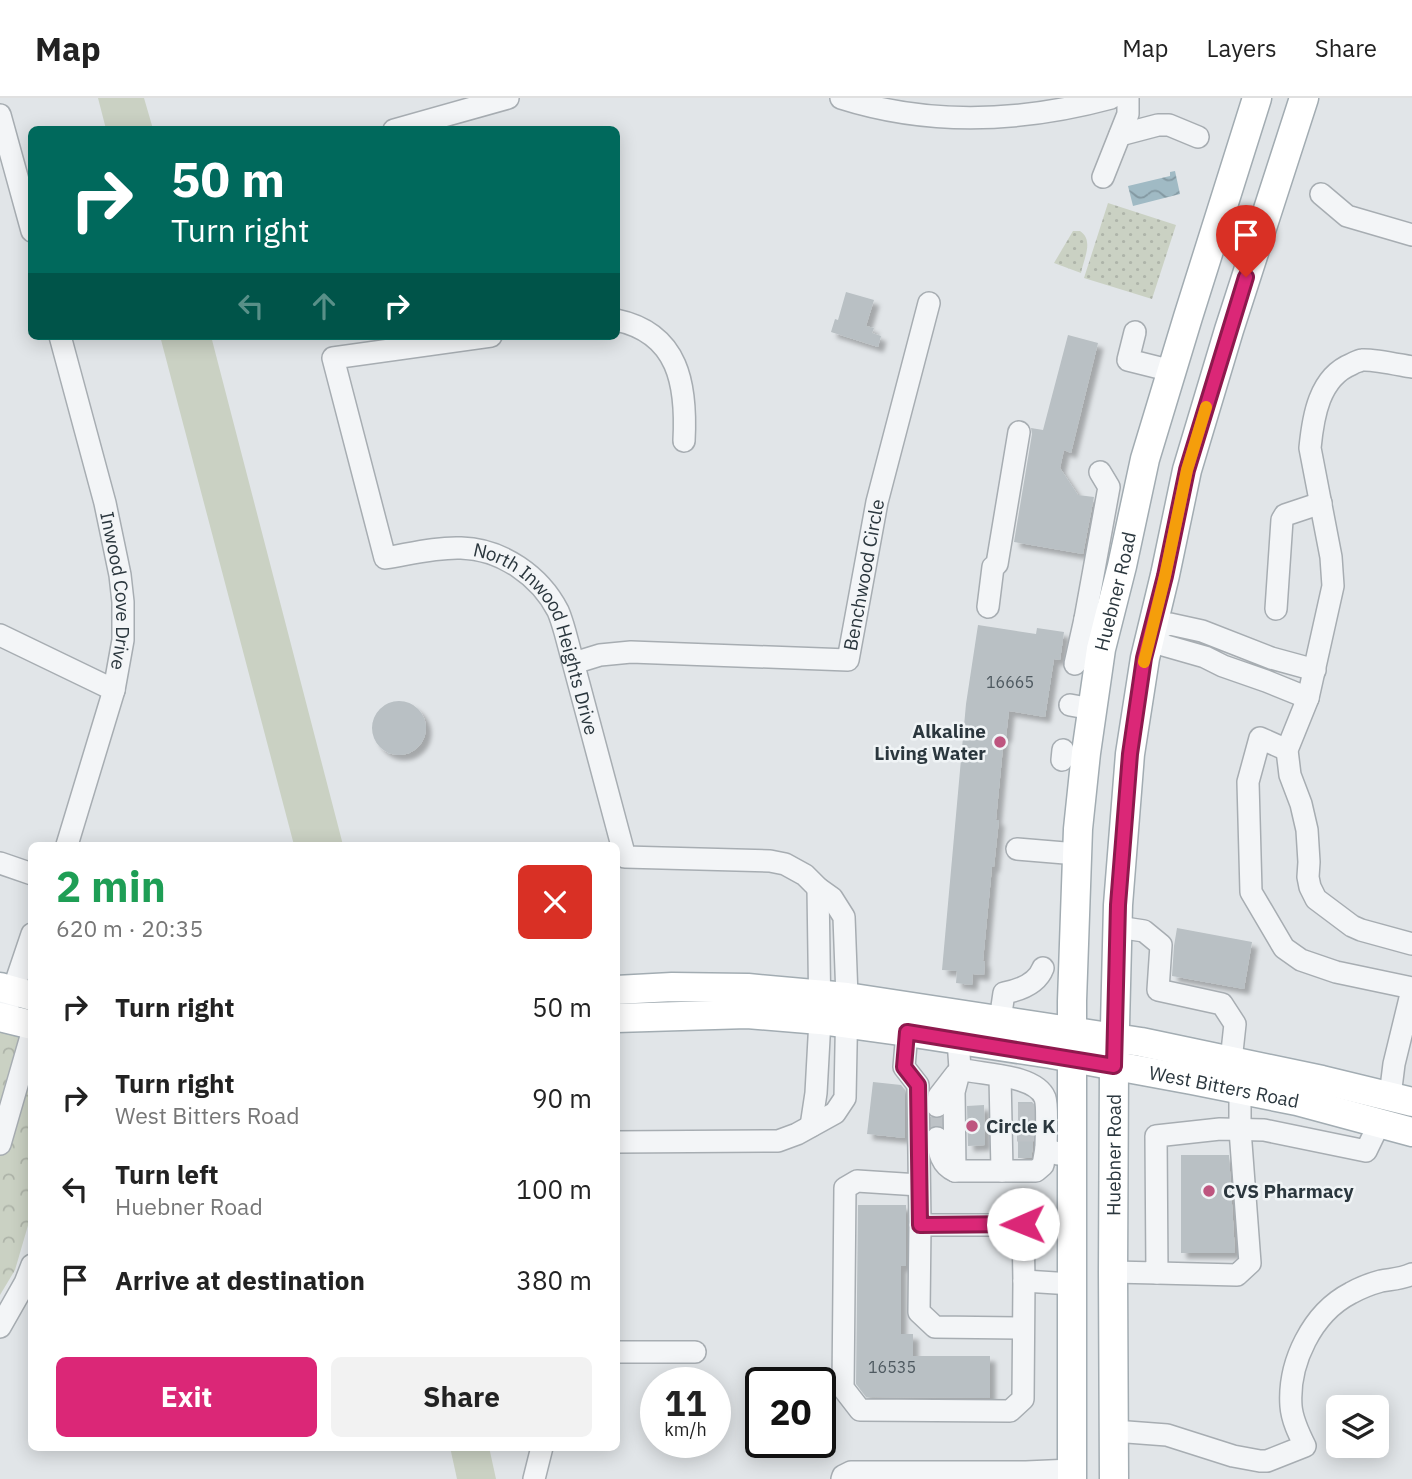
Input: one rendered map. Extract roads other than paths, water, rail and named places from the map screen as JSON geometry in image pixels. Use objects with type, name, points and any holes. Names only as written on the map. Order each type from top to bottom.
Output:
[{"type":"main road","name":"Huebner Road","points":[[1072,1474],[1072,1284],[1037,1131],[1072,1045],[1060,853],[1078,828],[1071,754],[1081,707],[1101,649],[1097,619],[1257,98]]},
{"type":"main road","name":"Huebner Road","points":[[1114,1479],[1113,1272],[1118,905],[1130,754],[1144,658],[1165,576],[1187,470],[1304,98]]},
{"type":"main road","points":[[1097,619],[1151,631]]},
{"type":"main road","name":"West Bitters Road","points":[[620,990],[748,988],[833,1009],[907,1032],[1013,1048],[1072,1045]]},
{"type":"main road","name":"West Bitters Road","points":[[620,1018],[833,1009],[1000,1020],[1072,1045],[1115,1052],[1231,1060],[1401,1099]]},
{"type":"main road","points":[[1,1022],[28,1025]]},
{"type":"main road","name":"West Bitters Road","points":[[1115,1052],[1240,1090],[1297,1101],[1412,1132]]},
{"type":"main road","points":[[1380,1122],[1401,1099]]},
{"type":"main road","points":[[1072,1428],[1114,1431]]},
{"type":"street","points":[[408,126],[508,98]]},
{"type":"street","points":[[841,98],[907,114],[954,118],[1007,117],[1055,111],[1111,98]]},
{"type":"street","points":[[1103,177],[1128,114],[1128,98]]},
{"type":"street","points":[[0,116],[28,217]]},
{"type":"street","points":[[1119,135],[1158,125],[1169,125],[1198,137]]},
{"type":"street","points":[[1321,194],[1347,216],[1412,235]]},
{"type":"street","name":"Benchwood Circle","points":[[574,663],[600,655],[631,652],[848,660],[877,502],[929,303]]},
{"type":"street","points":[[620,321],[635,324],[660,341],[673,361],[682,388],[684,441]]},
{"type":"street","points":[[1135,332],[1128,360],[1172,371]]},
{"type":"street","name":"Inwood Cove Drive","points":[[61,340],[105,503],[123,602],[123,640],[114,690],[68,842]]},
{"type":"street","name":"North Inwood Heights Drive","points":[[462,340],[333,358],[385,558],[439,549],[463,548],[487,552],[509,561],[528,574],[545,591],[558,611],[565,632],[625,857],[770,862],[785,864],[805,875],[832,898],[844,917],[833,1009]]},
{"type":"street","points":[[1412,367],[1362,360],[1339,369],[1322,393],[1310,448],[1331,557],[1333,586],[1308,698],[1286,750],[1290,775],[1307,830],[1308,877],[1316,899],[1361,930],[1412,944]]},
{"type":"street","points":[[988,607],[1018,432]]},
{"type":"street","points":[[1075,664],[1097,619],[1109,487],[1100,472]]},
{"type":"street","points":[[1276,609],[1282,520],[1285,515],[1321,503]]},
{"type":"street","points":[[1308,698],[1205,657],[1163,645],[1151,631],[1170,624],[1202,631],[1271,658],[1315,670]]},
{"type":"street","points":[[0,635],[114,690]]},
{"type":"street","points":[[1286,750],[1260,738],[1248,782],[1251,892],[1284,948],[1301,960],[1336,972],[1412,989],[1394,1064],[1401,1099]]},
{"type":"street","points":[[1017,849],[1060,853]]},
{"type":"street","points":[[0,863],[28,873]]},
{"type":"street","points":[[620,1142],[778,1141],[835,1113],[845,1098],[845,1088],[817,925],[818,888]]},
{"type":"street","points":[[817,925],[844,926]]},
{"type":"street","points":[[1118,927],[1144,931],[1161,945],[1158,990],[1222,1004],[1235,1024],[1231,1060]]},
{"type":"street","points":[[1,1022],[15,991],[28,947]]},
{"type":"street","points":[[1000,1020],[1004,993],[1028,985],[1040,976],[1043,968]]},
{"type":"street","points":[[811,1126],[833,1009]]},
{"type":"street","points":[[907,1032],[904,1067],[918,1085],[919,1312],[936,1328],[1023,1328]]},
{"type":"street","points":[[955,1171],[954,1092],[960,1069],[958,1039]]},
{"type":"street","points":[[0,1144],[4,1110],[28,1044]]},
{"type":"street","points":[[937,1138],[941,1158],[955,1171],[1040,1170],[1043,1165],[1037,1131],[1004,1076],[1013,1048]]},
{"type":"street","points":[[960,1069],[1004,1076],[1037,1087],[1046,1099],[1037,1131],[1002,1171]]},
{"type":"street","points":[[937,1106],[939,1096],[960,1069]]},
{"type":"street","points":[[817,1084],[845,1088]]},
{"type":"street","points":[[1113,1272],[1237,1275],[1250,1263],[1240,1130],[1240,1090]]},
{"type":"street","points":[[1157,1273],[1156,1136],[1220,1129],[1264,1130],[1366,1151],[1380,1122]]},
{"type":"street","points":[[919,1185],[857,1181],[845,1188],[843,1388],[860,1410],[1010,1411],[1023,1399],[1023,1224],[920,1225]]},
{"type":"street","points":[[1114,1431],[1159,1433],[1233,1456],[1260,1461],[1305,1447],[1293,1415],[1291,1387],[1300,1353],[1313,1329],[1330,1307],[1351,1293],[1378,1282],[1412,1274]]},
{"type":"street","points":[[0,1327],[28,1280]]},
{"type":"street","points":[[1024,1281],[1072,1284]]},
{"type":"street","points":[[620,1352],[695,1352]]},
{"type":"street","points":[[534,1479],[541,1451]]},
{"type":"street","points":[[842,1479],[852,1472],[1072,1474]]},
{"type":"water","points":[[1175,171],[1180,194],[1133,206],[1128,186],[1170,176],[1170,172]]},
{"type":"tunnel","points":[[937,1106],[937,1138]]},
{"type":"tunnel","points":[[1018,1114],[1036,1114]]},
{"type":"tunnel","points":[[1017,1131],[1036,1131]]},
{"type":"place","name":"Alkaline Living Water","points":[[1000,742]]},
{"type":"place","name":"Circle K","points":[[972,1126]]},
{"type":"place","name":"CVS Pharmacy","points":[[1209,1191]]}]
